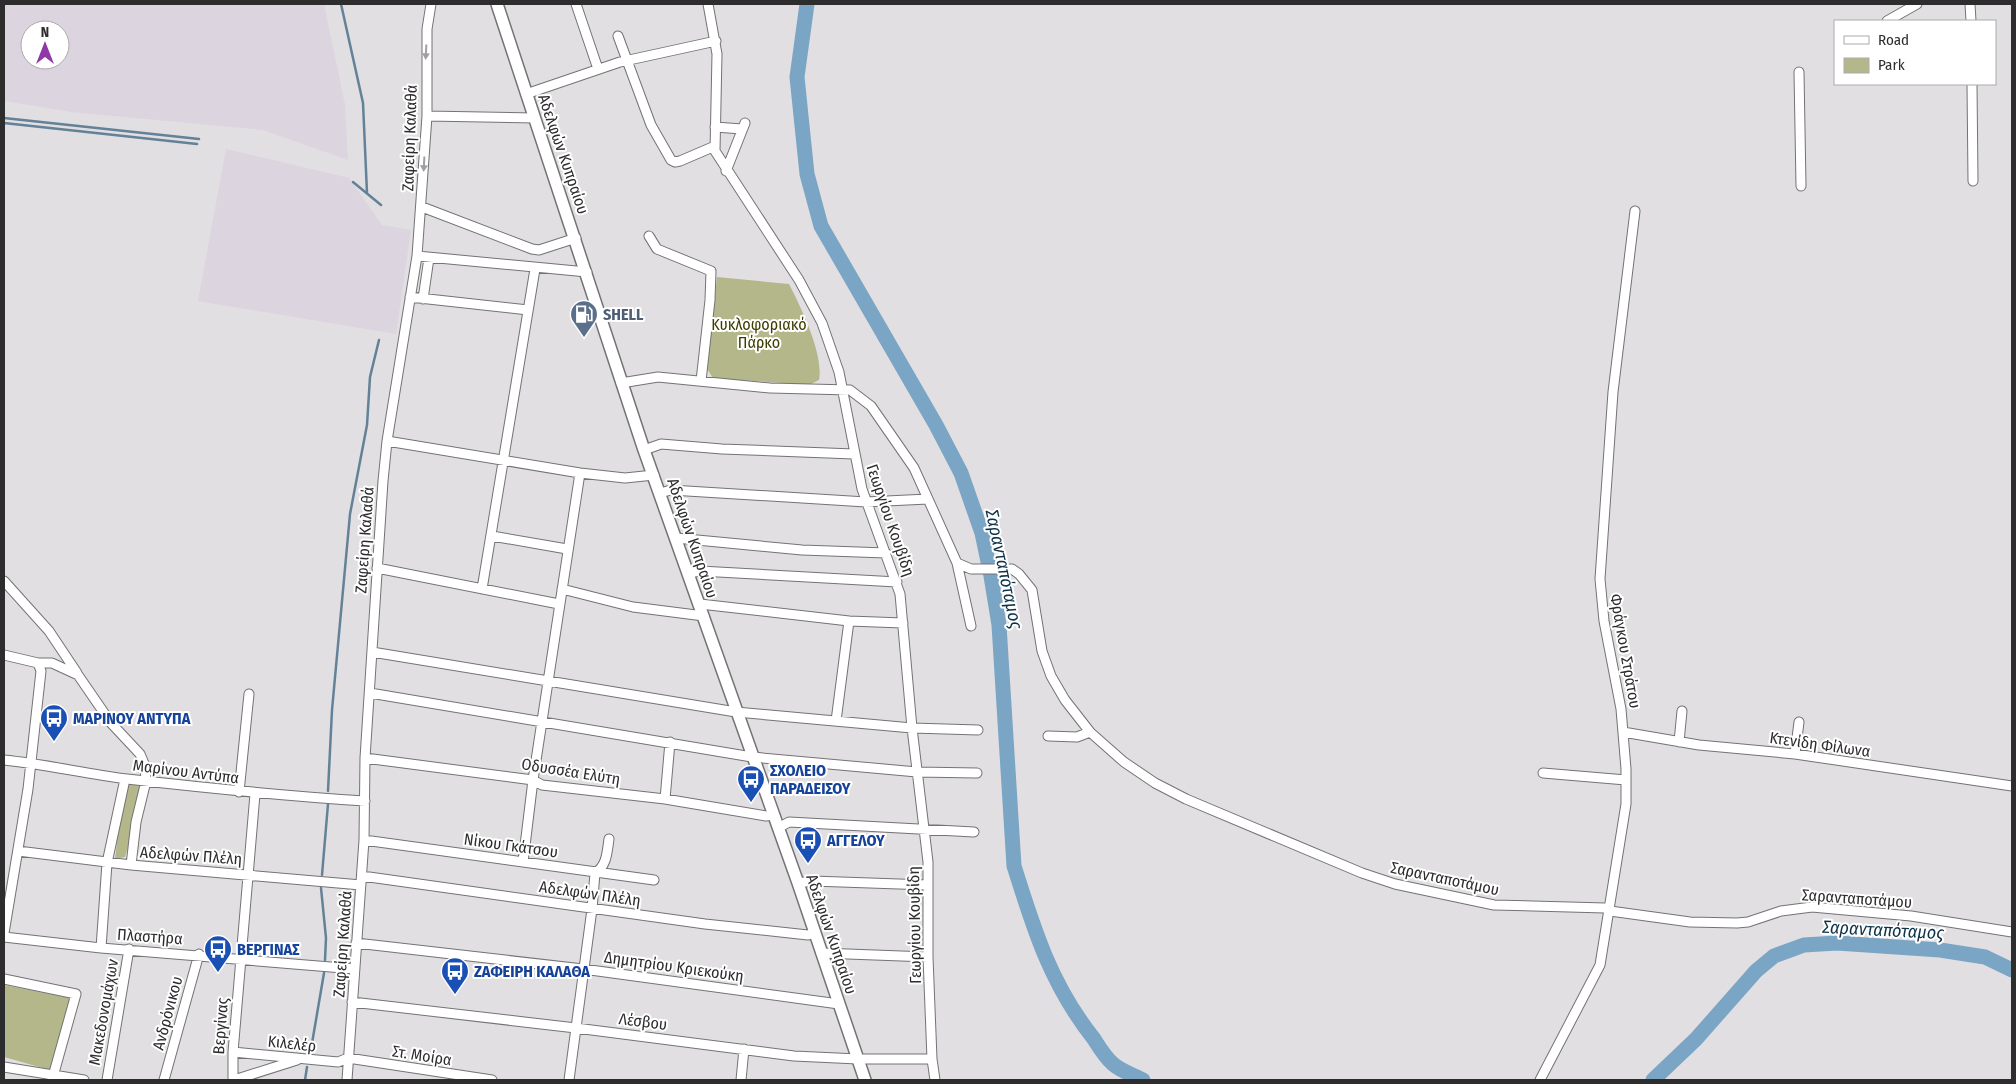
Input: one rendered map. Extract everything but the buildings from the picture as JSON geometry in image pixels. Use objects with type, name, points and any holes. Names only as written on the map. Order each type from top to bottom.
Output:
[{"type":"main road","name":"Αδελφών Κυπραίου","points":[[497,4],[576,238],[621,383],[866,1080]]},
{"type":"street","name":"Ζαφείρη Καλαθά","points":[[347,1080],[364,840],[365,758],[377,568],[387,441],[417,256],[422,207],[427,116],[426,60],[431,4]]},
{"type":"street","points":[[576,4],[598,69]]},
{"type":"street","name":"Γεωργίου Κουβίδη","points":[[708,4],[716,41],[715,151],[726,171],[799,280],[822,323],[839,372],[854,454],[866,502],[897,582],[928,862],[928,957],[932,1059],[935,1080]]},
{"type":"street","points":[[1889,20],[1917,4]]},
{"type":"street","points":[[1970,4],[1971,20]]},
{"type":"street","points":[[618,36],[651,125],[672,160],[674,162],[680,161],[715,146]]},
{"type":"street","points":[[526,94],[628,60],[716,41]]},
{"type":"street","points":[[1799,72],[1800,186]]},
{"type":"street","points":[[1972,85],[1973,181]]},
{"type":"street","points":[[427,116],[534,118]]},
{"type":"street","points":[[715,128],[744,126],[726,171]]},
{"type":"street","points":[[422,207],[532,249],[539,250],[576,238]]},
{"type":"street","name":"Φράγκου Στράτου","points":[[1540,1080],[1600,965],[1626,804],[1623,732],[1618,688],[1600,595],[1600,571],[1614,375],[1635,211]]},
{"type":"street","points":[[649,236],[657,249],[710,271],[710,300],[701,381]]},
{"type":"street","points":[[417,256],[534,269],[587,272]]},
{"type":"street","points":[[423,299],[429,258]]},
{"type":"street","points":[[482,589],[534,269]]},
{"type":"street","points":[[410,297],[528,310]]},
{"type":"street","points":[[621,383],[658,377],[770,388],[842,389],[850,390],[865,400],[890,430],[914,468],[956,563],[971,626]]},
{"type":"street","points":[[387,441],[580,474],[625,478],[654,475]]},
{"type":"street","points":[[644,450],[661,444],[722,449],[854,454]]},
{"type":"street","points":[[523,862],[558,604],[580,474]]},
{"type":"street","points":[[660,493],[671,490],[866,502],[928,499]]},
{"type":"street","points":[[492,536],[568,549]]},
{"type":"street","points":[[676,538],[802,550],[886,553]]},
{"type":"street","name":"Σαρανταποτάμου","points":[[956,563],[964,568],[1012,569],[1019,574],[1032,590],[1038,633],[1052,676],[1065,700],[1090,732],[1124,762],[1155,783],[1186,799],[1382,880],[1488,904],[1595,908],[1690,922],[1748,922],[1781,910],[1812,907],[1911,916],[2012,932]]},
{"type":"street","points":[[377,568],[558,604]]},
{"type":"street","points":[[689,573],[700,571],[897,582]]},
{"type":"street","points":[[4,581],[49,631],[111,723],[140,754],[147,771],[136,822],[131,865]]},
{"type":"street","points":[[562,589],[633,607],[704,616]]},
{"type":"street","points":[[700,604],[849,621],[903,623]]},
{"type":"street","points":[[836,721],[849,621]]},
{"type":"street","points":[[372,652],[547,679],[736,712],[912,728],[978,730]]},
{"type":"street","points":[[4,655],[38,662],[52,662],[78,675]]},
{"type":"street","points":[[4,933],[7,900],[18,851],[30,762],[41,671],[38,662]]},
{"type":"street","points":[[239,792],[249,694]]},
{"type":"street","points":[[370,694],[542,720],[752,757],[917,772],[977,773]]},
{"type":"street","points":[[1679,742],[1682,711]]},
{"type":"street","points":[[1795,754],[1799,722]]},
{"type":"street","points":[[1048,736],[1078,738],[1090,732]]},
{"type":"street","name":"Κτενίδη Φίλωνα","points":[[1623,732],[1679,742],[1795,754],[2012,786]]},
{"type":"street","points":[[664,799],[670,742]]},
{"type":"street","name":"Οδυσσέα Ελύτη","points":[[365,758],[533,780],[542,785],[664,799],[766,816],[773,815]]},
{"type":"street","name":"Μαρίνου Αντύπα","points":[[4,760],[30,762],[125,779],[255,794],[365,801]]},
{"type":"street","points":[[1542,773],[1626,780]]},
{"type":"street","points":[[101,948],[107,863],[125,779]]},
{"type":"street","name":"Βεργίνας","points":[[234,1080],[233,1052],[255,794]]},
{"type":"street","points":[[778,828],[789,822],[974,832]]},
{"type":"street","points":[[569,1080],[592,909],[594,873],[601,869],[606,859],[609,839]]},
{"type":"street","name":"Νίκου Γκάτσου","points":[[364,840],[654,880]]},
{"type":"street","name":"Αδελφών Πλέλη","points":[[18,851],[131,865],[249,874],[434,884],[592,909],[704,924],[808,935],[814,933]]},
{"type":"street","points":[[798,883],[812,881],[928,885]]},
{"type":"street","name":"Πλαστήρα","points":[[4,937],[101,948],[199,954],[355,969]]},
{"type":"street","name":"Δημητρίου Κριεκούκη","points":[[356,943],[583,969],[838,1004]]},
{"type":"street","name":"Μακεδονομάχων","points":[[106,1080],[129,949]]},
{"type":"street","points":[[821,953],[928,957]]},
{"type":"street","name":"Ανδρόνικου","points":[[164,1080],[199,954]]},
{"type":"street","points":[[4,979],[76,994],[52,1078]]},
{"type":"street","name":"Λέσβου","points":[[352,1002],[794,1056],[858,1060],[932,1059]]},
{"type":"street","points":[[741,1080],[744,1049]]},
{"type":"street","name":"Κιλελέρ","points":[[233,1052],[338,1062],[348,1058]]},
{"type":"street","name":"Στ. Μοίρα","points":[[348,1058],[492,1080]]},
{"type":"street","points":[[234,1080],[300,1059]]},
{"type":"street","points":[[4,1067],[52,1078],[84,1080]]},
{"type":"shaded area","points":[[4,4],[324,4],[345,105],[348,160],[263,130],[71,112],[4,101]]},
{"type":"shaded area","points":[[226,149],[349,178],[382,225],[411,230],[396,334],[198,301]]},
{"type":"green space","name":"Κυκλοφοριακό Πάρκο","points":[[717,277],[789,284],[815,345],[820,370],[819,380],[809,385],[713,378],[707,369]]},
{"type":"green space","points":[[124,784],[145,786],[125,857],[115,859]]},
{"type":"green space","points":[[4,985],[70,998],[64,1033],[50,1070],[4,1057]]},
{"type":"waterway","points":[[341,4],[363,103],[367,193]]},
{"type":"waterway","name":"Σαρανταπόταμος","points":[[807,4],[797,77],[807,174],[821,226],[936,425],[961,473],[982,533],[999,625],[1014,866],[1045,956],[1066,998],[1110,1061],[1120,1069],[1143,1080]]},
{"type":"waterway","points":[[4,118],[199,139]]},
{"type":"waterway","points":[[4,123],[197,144]]},
{"type":"waterway","points":[[353,182],[381,205]]},
{"type":"waterway","points":[[328,791],[332,710],[350,514],[367,425],[370,377],[379,340]]},
{"type":"waterway","points":[[322,875],[328,804]]},
{"type":"waterway","points":[[321,888],[326,938],[325,960]]},
{"type":"waterway","name":"Σαρανταπόταμος","points":[[1653,1080],[1696,1039],[1756,971],[1774,956],[1804,945],[1837,943],[1940,950],[1985,957],[2012,970]]},
{"type":"waterway","points":[[310,1055],[324,973]]},
{"type":"waterway","points":[[305,1080],[307,1067]]},
{"type":"place","name":"SHELL","points":[[584,338]]},
{"type":"place","name":"ΜΑΡΙΝΟΥ ΑΝΤΥΠΑ","points":[[54,742]]},
{"type":"place","name":"ΣΧΟΛΕΙΟ ΠΑΡΑΔΕΙΣΟΥ","points":[[751,803]]},
{"type":"place","name":"ΑΓΓΕΛΟΥ","points":[[808,864]]},
{"type":"place","name":"ΒΕΡΓΙΝΑΣ","points":[[218,973]]},
{"type":"place","name":"ΖΑΦΕΙΡΗ ΚΑΛΑΘΑ","points":[[455,995]]}]
